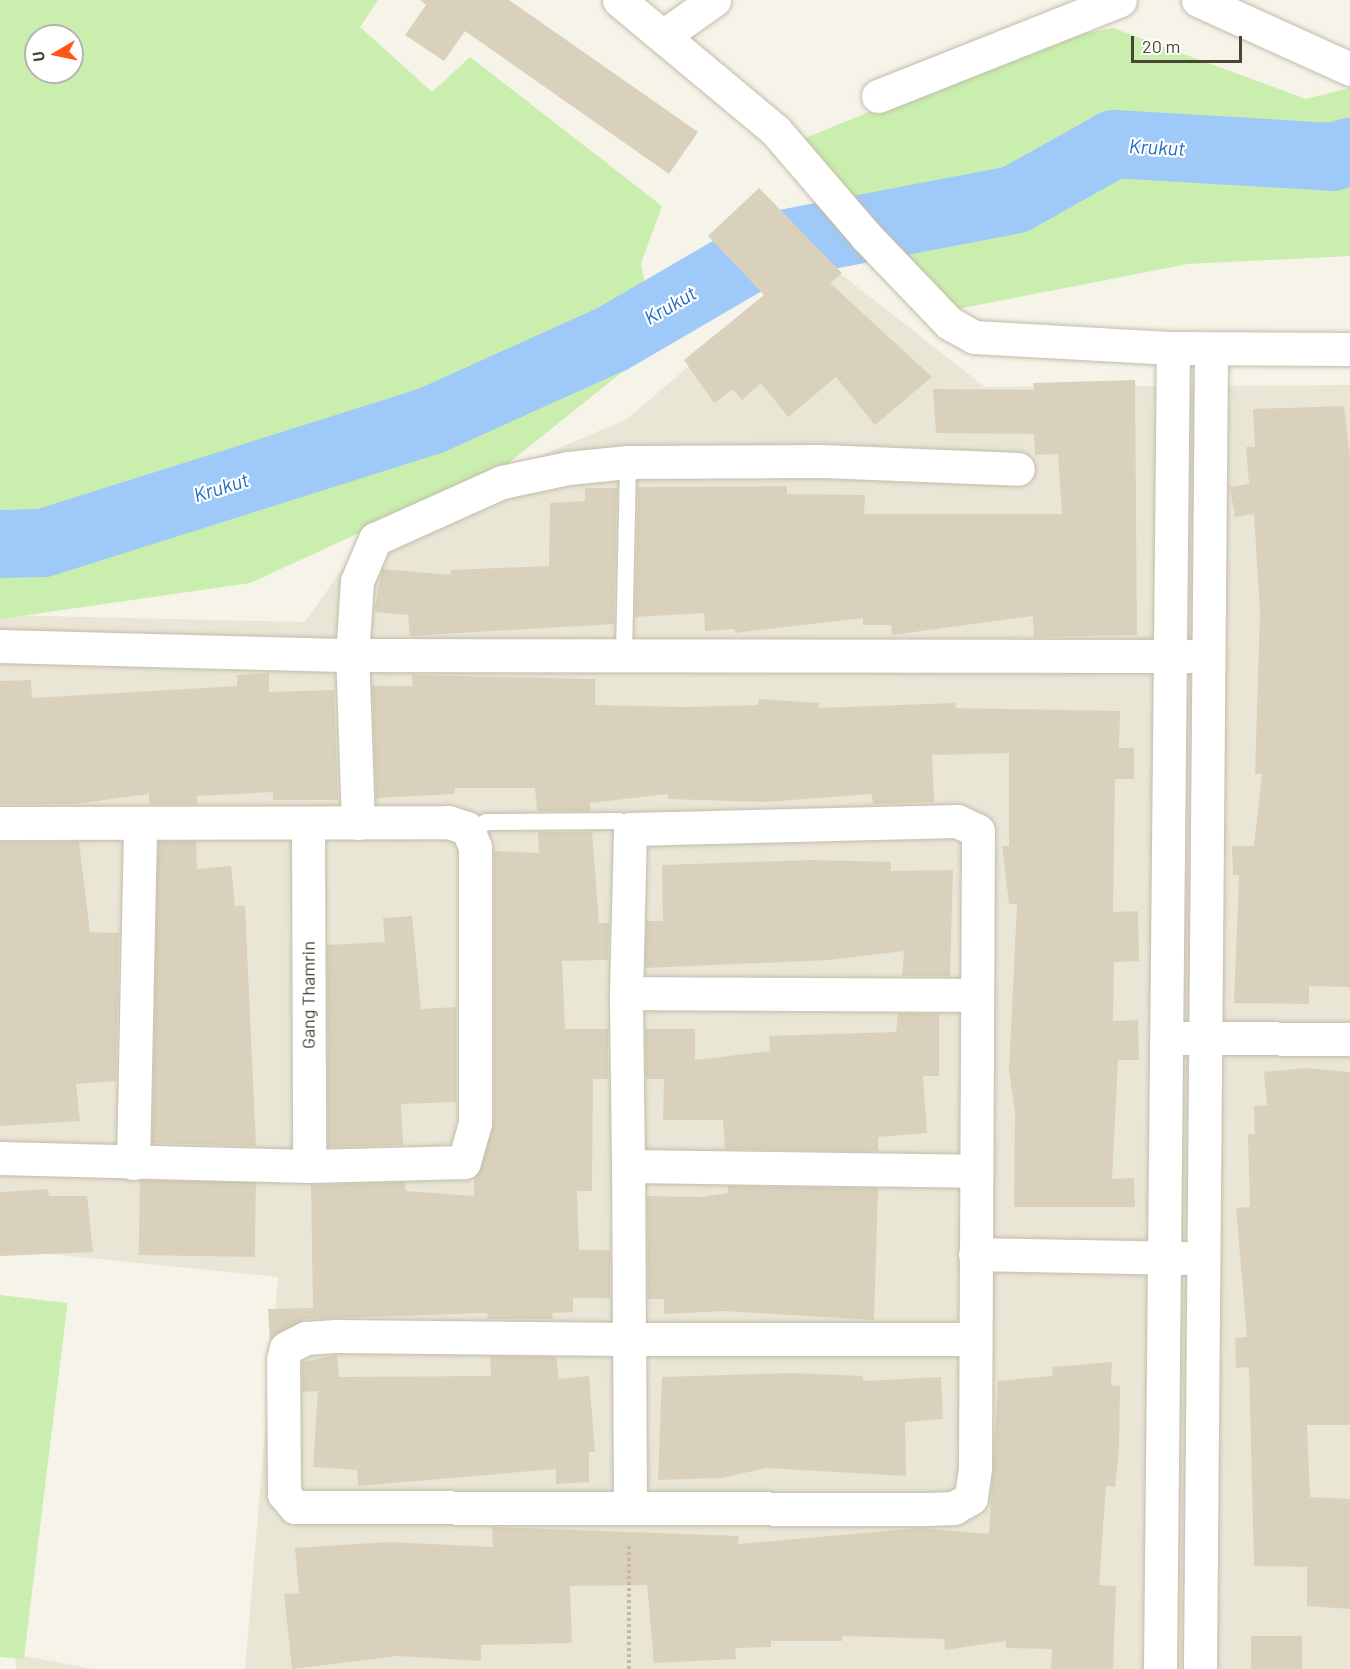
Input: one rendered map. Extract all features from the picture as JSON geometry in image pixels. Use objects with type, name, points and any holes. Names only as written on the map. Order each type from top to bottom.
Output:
[{"type":"street","points":[[620,0],[666,34],[776,130],[834,195],[865,235],[949,323],[974,337],[1173,348],[1350,349]]},
{"type":"street","points":[[666,34],[714,0]]},
{"type":"street","points":[[878,96],[1120,0]]},
{"type":"street","points":[[1198,0],[1350,69]]},
{"type":"street","points":[[1160,1669],[1167,656],[1173,348]]},
{"type":"street","points":[[1200,1669],[1206,656],[1211,349]]},
{"type":"street","points":[[358,823],[352,655],[357,581],[375,539],[502,482],[628,462],[1018,468]]},
{"type":"street","points":[[0,646],[352,655],[1206,656]]},
{"type":"street","points":[[0,823],[308,825],[448,822],[469,834],[475,847],[474,1123],[470,1156],[452,1166],[133,1163],[0,1158]]},
{"type":"street","points":[[630,1507],[629,1339],[628,1166],[626,993],[630,829],[971,823],[978,831],[974,1490],[954,1508],[295,1507],[284,1494],[283,1360],[295,1341],[336,1336],[629,1339],[974,1339]]},
{"type":"street","points":[[133,1163],[140,824]]},
{"type":"street","name":"Gang Thamrin","points":[[308,825],[309,1166]]},
{"type":"street","points":[[626,993],[977,994]]},
{"type":"street","points":[[1165,1038],[1350,1039]]},
{"type":"street","points":[[628,1166],[975,1170]]},
{"type":"street","points":[[975,1254],[1202,1258]]},
{"type":"lane","points":[[624,655],[628,462]]},
{"type":"lane","points":[[469,834],[486,822],[619,820],[630,829]]},
{"type":"path","points":[[628,1669],[630,1507]]},
{"type":"shaded area","points":[[818,256],[985,387],[1350,385],[1350,1669],[245,1669],[278,1277],[0,1249],[0,615],[305,622],[372,527],[627,419]]},
{"type":"shaded area","points":[[15,1654],[92,1669],[16,1669]]},
{"type":"green space","points":[[0,0],[378,0],[360,27],[432,92],[470,57],[662,206],[641,263],[656,345],[505,466],[250,583],[0,619]]},
{"type":"green space","points":[[1113,28],[1306,99],[1350,88],[1350,256],[1188,264],[952,310],[798,141],[1041,42]]},
{"type":"green space","points":[[0,1295],[67,1303],[24,1660],[0,1657]]},
{"type":"building","points":[[420,0],[509,0],[698,132],[669,174],[465,31],[444,61],[405,35],[426,5]]},
{"type":"building","points":[[759,188],[842,273],[830,283],[932,377],[875,425],[836,377],[788,417],[761,383],[742,400],[733,389],[714,403],[684,360],[764,295],[708,236]]},
{"type":"building","points":[[1135,380],[1137,635],[1034,637],[1033,616],[892,635],[891,625],[863,625],[863,618],[735,633],[735,629],[705,631],[704,613],[635,617],[638,487],[787,486],[787,494],[865,495],[864,514],[1062,514],[1058,454],[1035,455],[1034,434],[936,433],[933,389],[1034,390],[1033,383]]},
{"type":"building","points":[[1344,406],[1350,457],[1350,987],[1309,986],[1309,1004],[1234,1003],[1239,875],[1233,875],[1232,846],[1254,846],[1262,774],[1255,774],[1260,612],[1254,514],[1235,517],[1230,487],[1249,484],[1246,447],[1255,447],[1253,409]]},
{"type":"building","points":[[585,488],[617,488],[614,624],[410,636],[408,615],[374,612],[382,569],[451,575],[451,570],[549,566],[550,503],[585,501]]},
{"type":"building","points":[[269,673],[269,692],[334,690],[338,800],[273,800],[273,792],[197,796],[197,804],[149,804],[149,794],[74,804],[0,804],[0,681],[31,680],[32,698],[237,686],[237,675]]},
{"type":"building","points":[[412,675],[595,679],[595,705],[687,707],[758,705],[759,699],[819,703],[819,708],[955,703],[956,708],[1120,711],[1119,748],[1134,748],[1134,779],[1115,779],[1113,912],[1138,911],[1139,961],[1114,962],[1113,1021],[1138,1020],[1139,1060],[1118,1060],[1112,1179],[1134,1178],[1135,1207],[1014,1207],[1015,1111],[1009,1071],[1017,904],[1009,904],[1002,846],[1009,846],[1009,753],[932,755],[934,802],[873,804],[872,794],[765,802],[668,799],[668,794],[590,803],[590,811],[537,811],[535,788],[455,788],[454,794],[376,798],[372,686],[413,686]]},
{"type":"building","points":[[538,832],[592,832],[599,923],[609,923],[608,960],[562,961],[565,1029],[608,1029],[608,1079],[593,1079],[592,1191],[577,1191],[579,1250],[610,1250],[610,1298],[573,1298],[573,1312],[552,1313],[553,1319],[488,1319],[487,1313],[305,1319],[270,1340],[268,1309],[313,1308],[311,1185],[405,1182],[406,1191],[474,1196],[474,1177],[494,1123],[494,851],[539,853]]},
{"type":"building","points":[[158,841],[196,841],[197,869],[231,866],[235,906],[245,906],[256,1146],[152,1143]]},
{"type":"building","points":[[0,842],[79,842],[90,932],[119,933],[116,1081],[76,1084],[80,1121],[0,1126]]},
{"type":"building","points":[[812,860],[891,862],[891,871],[953,870],[950,976],[902,976],[904,951],[829,960],[645,968],[646,921],[663,921],[662,865]]},
{"type":"building","points":[[412,916],[421,1009],[456,1007],[456,1102],[401,1104],[403,1145],[328,1147],[327,945],[385,942],[383,918]]},
{"type":"building","points":[[898,1013],[939,1014],[939,1076],[923,1076],[927,1133],[878,1137],[878,1151],[725,1149],[723,1120],[663,1120],[664,1079],[646,1079],[645,1029],[695,1029],[695,1060],[770,1051],[769,1036],[896,1032]]},
{"type":"building","points":[[1305,1068],[1350,1072],[1350,1425],[1307,1425],[1310,1497],[1350,1499],[1350,1609],[1307,1606],[1307,1567],[1254,1566],[1249,1367],[1236,1368],[1235,1338],[1247,1337],[1236,1208],[1250,1207],[1248,1134],[1255,1134],[1254,1106],[1267,1105],[1264,1072]]},
{"type":"building","points":[[140,1180],[256,1182],[255,1257],[139,1255]]},
{"type":"building","points":[[728,1186],[878,1188],[874,1320],[724,1311],[664,1314],[664,1299],[648,1299],[647,1196],[702,1197],[728,1193]]},
{"type":"building","points":[[48,1189],[49,1196],[87,1196],[93,1252],[0,1256],[0,1192]]},
{"type":"building","points":[[337,1355],[339,1377],[491,1376],[490,1356],[556,1357],[559,1379],[589,1376],[595,1452],[589,1452],[589,1482],[556,1484],[556,1469],[358,1486],[357,1470],[313,1467],[318,1391],[302,1392],[302,1362]]},
{"type":"building","points":[[1112,1362],[1111,1385],[1120,1386],[1119,1449],[1115,1487],[1106,1486],[1099,1585],[1116,1586],[1113,1669],[1051,1669],[1052,1649],[1006,1648],[1006,1641],[945,1650],[944,1639],[842,1636],[842,1641],[771,1641],[771,1647],[735,1648],[736,1659],[654,1663],[647,1585],[570,1586],[572,1643],[481,1645],[481,1661],[397,1656],[292,1669],[284,1594],[299,1593],[295,1548],[389,1542],[493,1547],[492,1527],[739,1536],[738,1544],[920,1528],[989,1534],[998,1381],[1052,1376],[1053,1367]]},
{"type":"building","points":[[791,1373],[863,1376],[863,1381],[941,1377],[943,1419],[905,1422],[906,1476],[766,1468],[722,1478],[658,1480],[662,1377]]},
{"type":"building","points":[[1251,1636],[1302,1636],[1302,1669],[1251,1669]]},
{"type":"waterway","name":"Krukut","points":[[0,544],[43,543],[430,421],[612,339],[772,246],[1014,200],[1114,144],[1332,157],[1350,152]]}]
